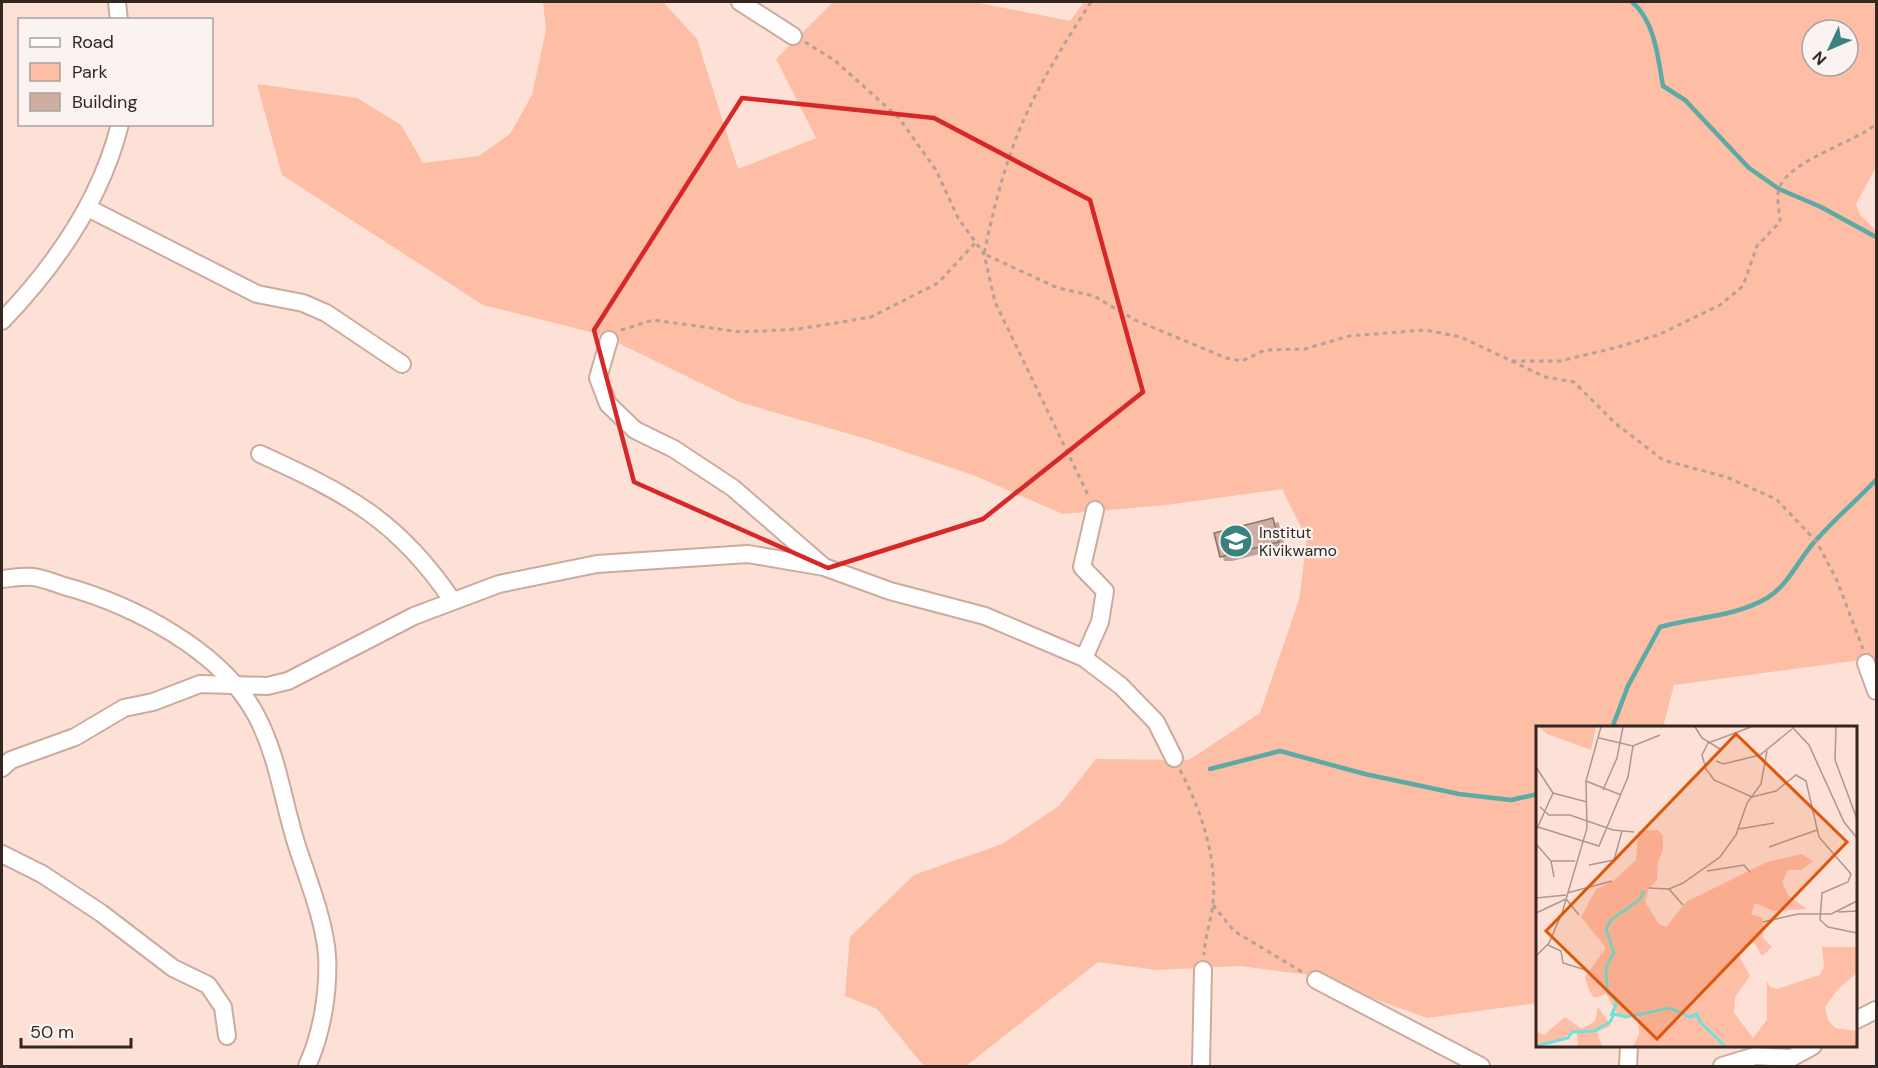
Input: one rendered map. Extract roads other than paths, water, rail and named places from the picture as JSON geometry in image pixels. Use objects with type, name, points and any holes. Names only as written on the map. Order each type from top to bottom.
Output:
[{"type":"street","points":[[117,2],[119,18]]},
{"type":"street","points":[[740,2],[793,36]]},
{"type":"street","points":[[2,321],[44,274],[88,208],[110,162],[119,126]]},
{"type":"street","points":[[88,208],[257,294],[303,303],[326,313],[402,364]]},
{"type":"street","points":[[609,340],[598,378],[608,404],[636,430],[675,449],[733,488],[824,567]]},
{"type":"street","points":[[260,454],[327,485],[400,535],[428,565],[452,600]]},
{"type":"street","points":[[1084,658],[1100,622],[1105,591],[1082,567],[1090,541],[1095,510]]},
{"type":"street","points":[[2,768],[11,760],[75,737],[124,708],[153,702],[200,684],[233,683],[267,686],[288,681],[414,616],[499,584],[597,564],[748,554],[824,567],[890,591],[985,616],[1084,658],[1121,686],[1156,722],[1174,758]]},
{"type":"street","points":[[2,579],[34,577],[88,592],[151,620],[194,648],[233,683],[256,715],[282,781],[291,829],[314,899],[327,955],[325,998],[314,1051],[307,1066]]},
{"type":"street","points":[[1866,663],[1876,691]]},
{"type":"street","points":[[2,854],[42,874],[101,913],[173,968],[208,985],[223,1006],[226,1036]]},
{"type":"street","points":[[1201,1066],[1203,970]]},
{"type":"street","points":[[1316,980],[1481,1066]]},
{"type":"street","points":[[1857,1020],[1876,1010]]},
{"type":"street","points":[[1628,1066],[1629,1047]]},
{"type":"street","points":[[1722,1066],[1755,1056],[1791,1058],[1811,1047]]},
{"type":"waterway","points":[[1632,2],[1640,10],[1651,30],[1663,86],[1685,100],[1749,168],[1779,189],[1821,207],[1876,237]]},
{"type":"waterway","points":[[1613,726],[1628,686],[1660,627],[1728,613],[1767,598],[1786,581],[1819,537],[1876,480]]},
{"type":"waterway","points":[[1210,769],[1280,751],[1365,774],[1459,794],[1511,800],[1536,794]]},
{"type":"place","name":"Institut Kivikwamo","points":[[1236,541]]}]
